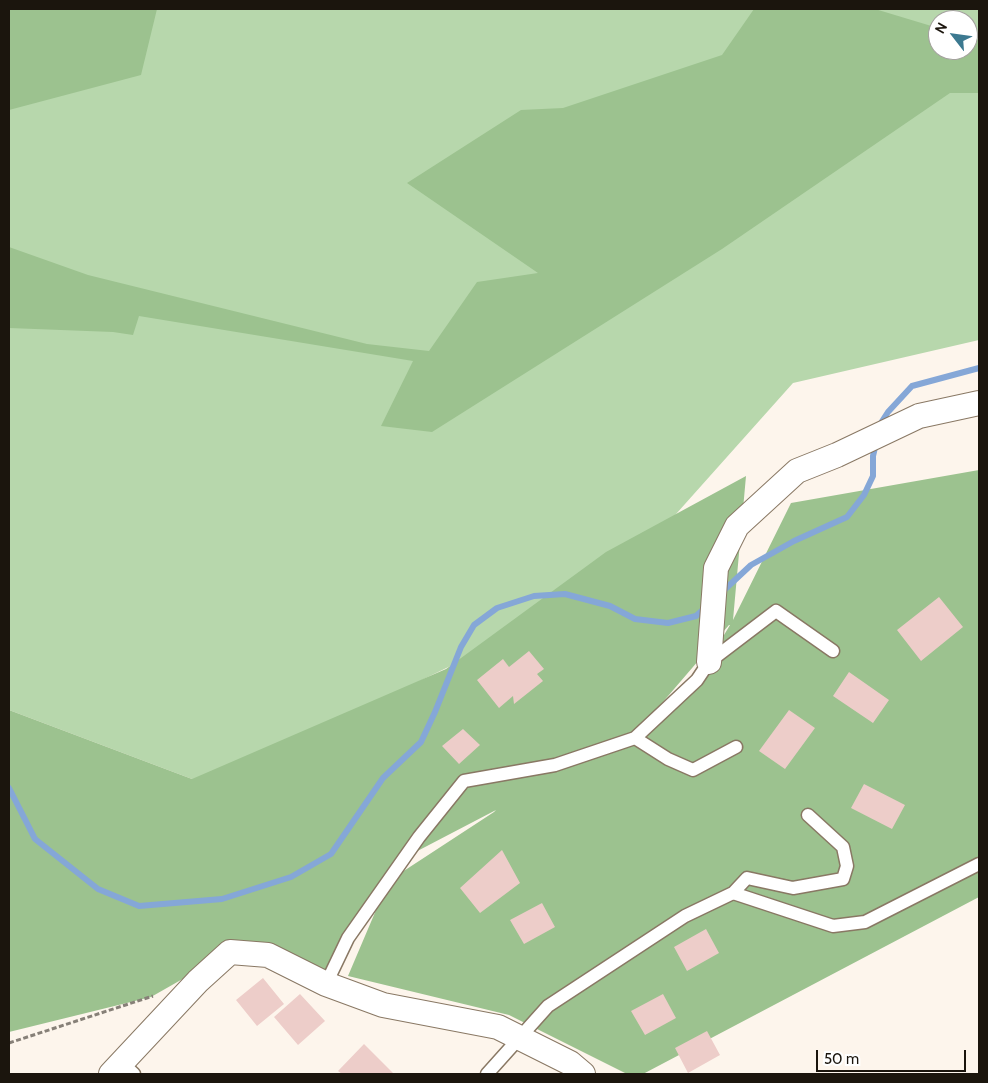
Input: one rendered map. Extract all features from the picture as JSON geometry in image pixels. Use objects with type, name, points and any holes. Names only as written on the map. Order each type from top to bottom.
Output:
[{"type":"street","points":[[709,662],[716,568],[737,526],[797,470],[851,449],[919,416],[979,403]]},
{"type":"street","points":[[122,1070],[198,981],[230,952],[268,955],[326,984],[383,1005],[498,1027],[570,1063],[584,1074]]},
{"type":"lane","points":[[326,984],[348,938],[419,837],[464,782],[556,764],[635,738],[697,680],[709,662],[776,611],[833,651]]},
{"type":"lane","points":[[635,738],[668,759],[693,770],[736,747]]},
{"type":"lane","points":[[487,1074],[548,1006],[685,916],[733,893],[747,878],[792,888],[843,879],[847,866],[843,847],[808,815]]},
{"type":"lane","points":[[733,893],[833,926],[864,922],[979,864]]},
{"type":"path","points":[[9,1043],[160,994]]},
{"type":"green space","points":[[9,9],[979,9],[979,340],[793,383],[610,588],[211,783],[192,779],[9,710]]},
{"type":"green space","points":[[9,9],[157,9],[141,75],[9,110]]},
{"type":"green space","points":[[754,9],[875,9],[928,25],[928,60],[978,60],[979,40],[979,93],[950,93],[722,249],[432,432],[381,426],[413,361],[139,316],[133,335],[113,332],[9,328],[9,247],[88,275],[367,344],[429,351],[477,282],[538,273],[407,183],[521,110],[563,108],[722,55]]},
{"type":"green space","points":[[979,470],[979,897],[643,1074],[627,1074],[509,1015],[348,976],[385,889],[332,972],[230,952],[151,997],[9,1032],[9,710],[192,779],[446,669],[606,552],[746,476],[733,620],[791,503]],"holes":[[[729,625],[697,680],[638,731]],[[496,810],[494,812],[393,878],[404,858]]]},
{"type":"building","points":[[939,597],[963,627],[921,661],[897,630]]},
{"type":"building","points":[[529,651],[544,669],[537,674],[543,681],[514,704],[513,696],[499,708],[477,680],[503,659],[509,667]]},
{"type":"building","points":[[849,672],[889,700],[873,723],[833,696]]},
{"type":"building","points":[[789,710],[815,728],[785,769],[759,751]]},
{"type":"building","points":[[463,729],[480,745],[459,764],[442,746]]},
{"type":"building","points":[[864,784],[905,805],[892,829],[851,808]]},
{"type":"building","points":[[502,850],[520,883],[480,913],[460,888]]},
{"type":"building","points":[[542,903],[555,927],[524,944],[510,920]]},
{"type":"building","points":[[706,929],[719,953],[687,971],[674,947]]},
{"type":"building","points":[[263,978],[284,1004],[257,1026],[236,1000]]},
{"type":"building","points":[[300,994],[325,1021],[298,1045],[274,1017]]},
{"type":"building","points":[[663,994],[676,1018],[645,1035],[631,1011]]},
{"type":"building","points":[[707,1031],[720,1055],[688,1073],[675,1048]]},
{"type":"building","points":[[364,1044],[394,1074],[342,1074],[338,1071]]},
{"type":"waterway","points":[[879,426],[888,412],[912,386],[979,368]]},
{"type":"waterway","points":[[721,593],[751,565],[794,541],[847,517],[864,495],[873,476],[873,456],[876,443]]},
{"type":"waterway","points":[[9,788],[35,839],[98,889],[139,906],[222,899],[291,877],[331,854],[383,778],[421,742],[461,647],[474,625],[497,608],[534,596],[565,594],[610,606],[635,619],[668,623],[696,616],[707,606]]}]
